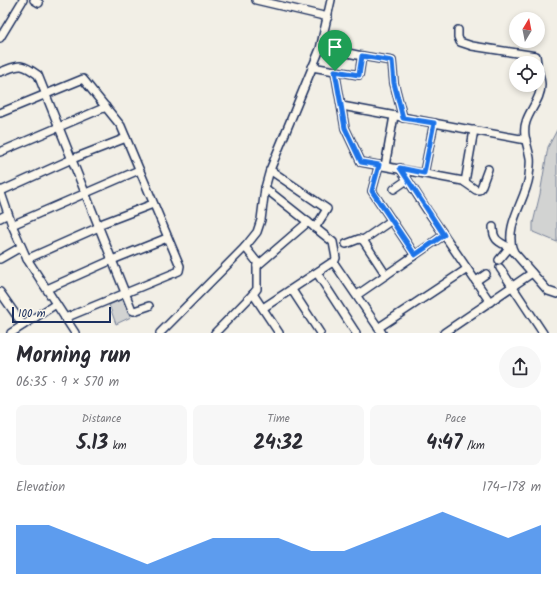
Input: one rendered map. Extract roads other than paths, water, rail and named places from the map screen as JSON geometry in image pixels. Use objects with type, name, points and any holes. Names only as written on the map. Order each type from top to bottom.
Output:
[{"type":"street","points":[[0,38],[23,0]]},
{"type":"street","points":[[256,0],[328,16]]},
{"type":"street","points":[[160,333],[245,247],[257,232],[261,220],[265,188],[270,170],[320,49],[331,0]]},
{"type":"street","points":[[458,30],[460,42],[472,46],[536,56]]},
{"type":"street","points":[[348,53],[392,61],[394,83],[403,118]]},
{"type":"street","points":[[312,67],[359,75],[362,56]]},
{"type":"street","points":[[0,72],[19,65],[25,66],[38,75],[132,310],[134,311],[149,306]]},
{"type":"street","points":[[335,71],[345,128],[361,162],[400,168],[463,181],[476,190],[481,188],[488,169]]},
{"type":"street","points":[[0,113],[83,79],[121,126],[180,266],[179,271],[65,318]]},
{"type":"street","points":[[511,249],[510,243],[512,224],[522,201],[529,172],[530,160],[524,133],[526,122],[540,92]]},
{"type":"street","points":[[342,106],[526,140]]},
{"type":"street","points":[[0,152],[106,107]]},
{"type":"street","points":[[394,116],[382,165],[372,191],[415,255]]},
{"type":"street","points":[[424,173],[434,123]]},
{"type":"street","points":[[465,182],[474,130]]},
{"type":"street","points":[[75,333],[27,259],[12,225],[0,191],[126,138]]},
{"type":"street","points":[[400,168],[490,302]]},
{"type":"street","points":[[12,225],[139,170]]},
{"type":"street","points":[[270,170],[327,209],[314,228]]},
{"type":"street","points":[[394,189],[407,180]]},
{"type":"street","points":[[263,308],[334,263],[336,258],[333,242],[265,188]]},
{"type":"street","points":[[27,259],[99,226],[153,204]]},
{"type":"street","points":[[0,218],[8,214]]},
{"type":"street","points":[[346,244],[359,239],[363,240],[392,220]]},
{"type":"street","points":[[257,266],[308,222]]},
{"type":"street","points":[[493,227],[493,235],[497,240],[511,249],[548,291],[554,294],[557,288]]},
{"type":"street","points":[[357,295],[444,235]]},
{"type":"street","points":[[47,289],[112,260],[167,238]]},
{"type":"street","points":[[363,240],[386,275]]},
{"type":"street","points":[[216,333],[257,289],[257,262],[245,247]]},
{"type":"street","points":[[0,259],[22,248]]},
{"type":"street","points":[[499,260],[511,249]]},
{"type":"street","points":[[334,263],[380,330],[467,269]]},
{"type":"street","points":[[500,268],[511,287],[543,333]]},
{"type":"street","points":[[317,273],[356,333]]},
{"type":"street","points":[[444,333],[532,273]]},
{"type":"street","points":[[476,281],[486,274]]},
{"type":"street","points":[[292,290],[320,333]]},
{"type":"street","points":[[0,292],[23,325]]},
{"type":"street","points":[[253,294],[279,333]]},
{"type":"street","points":[[11,333],[56,304]]}]
